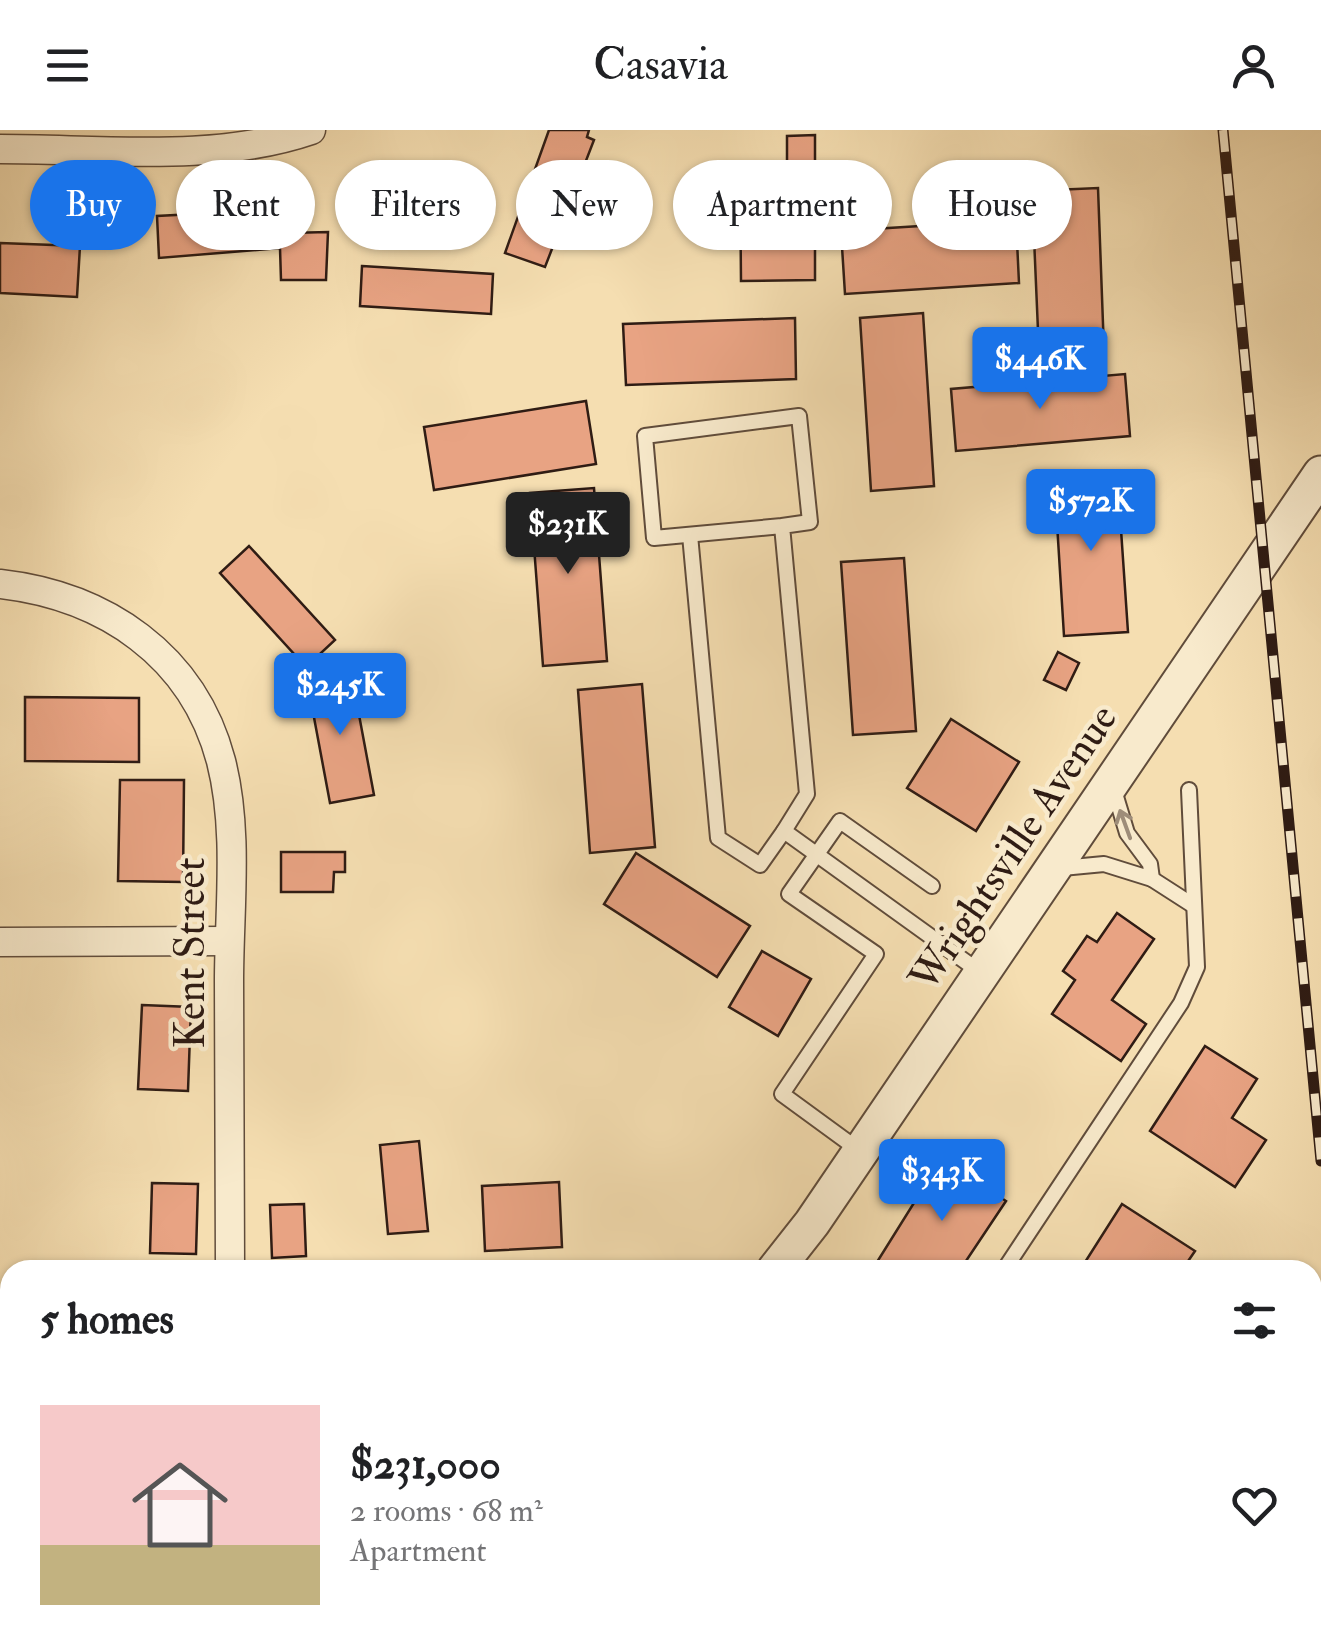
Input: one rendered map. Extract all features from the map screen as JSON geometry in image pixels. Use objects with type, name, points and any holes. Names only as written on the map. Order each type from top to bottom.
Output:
[{"type":"street","points":[[0,148],[66,139],[186,149],[283,138],[311,130]]},
{"type":"street","name":"Wrightsville Avenue","points":[[782,1260],[1321,474]]},
{"type":"street","name":"Kent Street","points":[[0,584],[80,601],[136,632],[161,654],[196,698],[221,762],[229,836],[230,1260]]},
{"type":"street","points":[[0,942],[230,941]]},
{"type":"lane","points":[[799,416],[810,522],[782,526],[654,538],[646,436],[799,416]]},
{"type":"lane","points":[[690,535],[718,838],[760,865],[807,794],[782,526]]},
{"type":"lane","points":[[1112,782],[1127,832],[1150,864],[1152,879]]},
{"type":"lane","points":[[1011,1260],[1181,1002],[1197,967],[1188,790]]},
{"type":"lane","points":[[860,1151],[782,1094],[876,954],[789,894],[840,822],[932,886]]},
{"type":"lane","points":[[784,831],[981,972]]},
{"type":"lane","points":[[1051,870],[1104,864],[1152,879],[1194,906]]},
{"type":"building","points":[[549,130],[589,130],[587,137],[594,140],[586,160],[538,160]]},
{"type":"building","points":[[815,135],[815,160],[787,160],[787,136]]},
{"type":"building","points":[[1098,188],[1104,351],[1039,354],[1035,250],[1072,250],[1072,189]]},
{"type":"building","points":[[176,215],[176,250],[256,250],[159,258],[157,216]]},
{"type":"building","points":[[516,222],[516,250],[552,250],[545,267],[505,253]]},
{"type":"building","points":[[912,227],[912,250],[1017,250],[1019,283],[845,294],[842,250],[892,250],[892,228]]},
{"type":"building","points":[[315,232],[328,232],[326,280],[281,280],[280,250],[315,250]]},
{"type":"building","points":[[0,243],[30,244],[30,250],[80,250],[77,297],[0,293]]},
{"type":"building","points":[[741,250],[815,250],[815,280],[741,281]]},
{"type":"building","points":[[362,266],[493,274],[491,314],[360,306]]},
{"type":"building","points":[[923,313],[934,486],[871,491],[860,318]]},
{"type":"building","points":[[795,318],[796,379],[626,385],[623,324]]},
{"type":"building","points":[[1125,374],[1130,436],[956,451],[951,389]]},
{"type":"building","points":[[586,401],[596,464],[434,490],[424,427]]},
{"type":"building","points":[[1117,471],[1128,632],[1064,636],[1054,475]]},
{"type":"building","points":[[594,488],[607,661],[543,666],[530,493]]},
{"type":"building","points":[[249,546],[335,640],[306,667],[220,573]]},
{"type":"building","points":[[904,558],[916,731],[853,735],[841,562]]},
{"type":"building","points":[[1058,652],[1079,663],[1066,690],[1044,680]]},
{"type":"building","points":[[351,672],[374,795],[330,803],[307,680]]},
{"type":"building","points":[[642,684],[655,847],[590,853],[578,690]]},
{"type":"building","points":[[25,697],[139,698],[139,762],[25,761]]},
{"type":"building","points":[[951,719],[1019,762],[976,831],[907,788]]},
{"type":"building","points":[[120,780],[184,780],[183,882],[118,881]]},
{"type":"building","points":[[281,852],[345,852],[345,872],[334,872],[333,892],[281,892]]},
{"type":"building","points":[[636,853],[750,926],[717,977],[604,904]]},
{"type":"building","points":[[1117,913],[1154,939],[1112,1000],[1146,1024],[1121,1061],[1052,1014],[1075,980],[1063,971],[1087,936],[1097,942]]},
{"type":"building","points":[[762,951],[811,979],[778,1036],[729,1007]]},
{"type":"building","points":[[142,1005],[191,1007],[188,1091],[138,1089]]},
{"type":"building","points":[[1205,1046],[1257,1079],[1232,1118],[1266,1140],[1235,1187],[1150,1131]]},
{"type":"building","points":[[419,1141],[428,1231],[388,1234],[380,1145]]},
{"type":"building","points":[[942,1158],[1006,1201],[967,1260],[878,1260]]},
{"type":"building","points":[[559,1182],[562,1247],[485,1251],[482,1186]]},
{"type":"building","points":[[152,1183],[198,1184],[196,1254],[150,1253]]},
{"type":"building","points":[[304,1204],[306,1256],[272,1258],[270,1205]]},
{"type":"building","points":[[1122,1204],[1195,1251],[1189,1260],[1086,1260]]},
{"type":"railway","points":[[1223,130],[1321,1161]]}]
